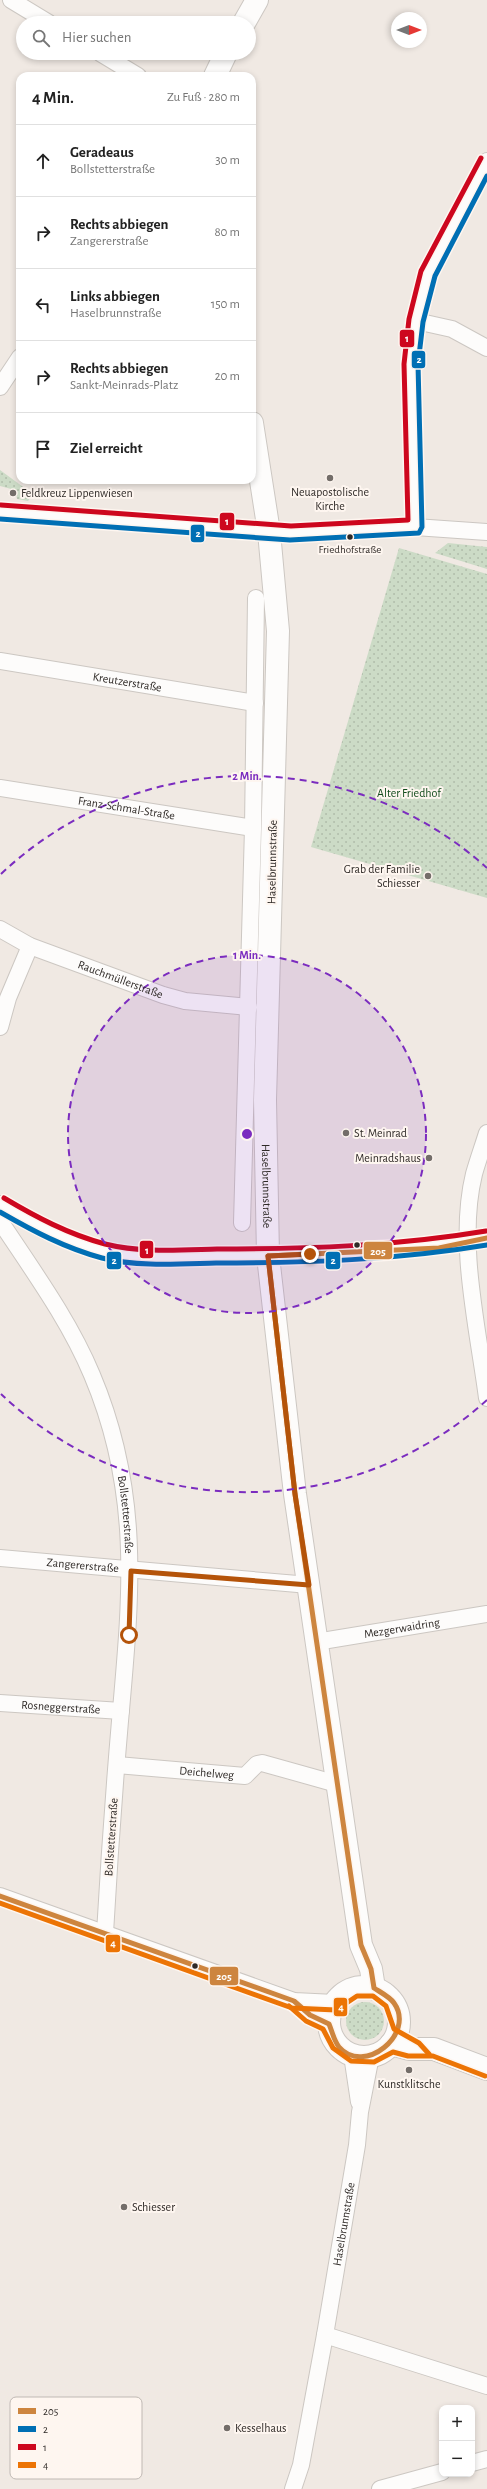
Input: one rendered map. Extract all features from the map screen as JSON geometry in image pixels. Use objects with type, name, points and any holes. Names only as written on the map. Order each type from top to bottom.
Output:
[{"type":"main road","points":[[248,16],[257,0]]},
{"type":"main road","points":[[217,72],[223,60]]},
{"type":"main road","name":"Haselbrunnstraße","points":[[256,449],[269,532],[278,631],[265,1100],[268,1256],[295,1494],[361,1945],[365,1988]]},
{"type":"main road","points":[[365,1988],[390,1998],[399,2015],[399,2024],[391,2044],[379,2054],[362,2055],[339,2046],[334,2039],[329,2024],[335,2003],[340,1996],[365,1988]]},
{"type":"main road","points":[[399,2024],[423,2037],[434,2049]]},
{"type":"main road","points":[[391,2044],[409,2049],[434,2049],[487,2069]]},
{"type":"street","points":[[11,0],[37,16]]},
{"type":"street","points":[[112,60],[131,72]]},
{"type":"street","points":[[415,527],[412,364],[416,321],[428,273],[487,161]]},
{"type":"street","points":[[416,321],[452,329],[487,348]]},
{"type":"street","points":[[0,387],[16,363]]},
{"type":"street","points":[[0,512],[291,533],[415,527],[487,532]]},
{"type":"street","name":"Haselbrunnstraße","points":[[242,1223],[249,1007],[256,598]]},
{"type":"street","name":"Kreutzerstraße","points":[[0,661],[255,703]]},
{"type":"street","name":"Franz-Schmal-Straße","points":[[0,788],[253,828]]},
{"type":"street","name":"Rauchmüllerstraße","points":[[0,929],[30,946],[178,999],[249,1007]]},
{"type":"street","points":[[0,1027],[8,998],[30,946]]},
{"type":"street","points":[[487,1133],[474,1174],[469,1210],[468,1242],[469,1265],[487,1398]]},
{"type":"street","points":[[0,1204],[46,1230],[118,1254],[146,1256],[268,1256],[439,1248],[487,1238]]},
{"type":"street","name":"Bollstetterstraße","points":[[0,1221],[70,1330],[92,1375],[105,1409],[122,1470],[130,1528],[131,1571],[129,1635],[121,1711],[105,1933]]},
{"type":"street","name":"Zangererstraße","points":[[0,1558],[131,1571],[309,1585]]},
{"type":"street","name":"Mezgerwaidring","points":[[316,1642],[487,1614]]},
{"type":"street","name":"Rosneggerstraße","points":[[0,1703],[121,1711]]},
{"type":"street","name":"Deichelweg","points":[[117,1765],[245,1776],[257,1764],[262,1763],[337,1784]]},
{"type":"street","points":[[0,1896],[294,2000],[335,2003]]},
{"type":"street","points":[[294,2000],[310,2015],[329,2024]]},
{"type":"street","name":"Haselbrunnstraße","points":[[293,2489],[301,2465],[325,2335],[357,2145],[362,2055]]},
{"type":"street","points":[[325,2335],[487,2386]]},
{"type":"street","points":[[475,2462],[487,2459]]},
{"type":"street","points":[[380,2489],[439,2473]]},
{"type":"green space","points":[[0,470],[16,482],[16,484],[19,484],[30,492],[32,496],[28,501],[17,499],[15,490],[0,486]]},
{"type":"green space","points":[[448,543],[487,547],[487,569],[435,553]]},
{"type":"green space","name":"Alter Friedhof","points":[[399,548],[487,574],[487,898],[311,847]]},
{"type":"green space","points":[[365,2002],[378,2008],[384,2021],[378,2034],[365,2040],[352,2034],[346,2021],[352,2008]]},
{"type":"transit line","name":"1","points":[[1,505],[291,526],[408,520],[404,364],[409,319],[421,271],[481,158]]},
{"type":"transit line","name":"2","points":[[0,519],[290,540],[419,533],[422,527],[418,364],[423,322],[435,276],[487,176]]},
{"type":"transit line","name":"1","points":[[4,1198],[65,1230],[105,1244],[132,1249],[175,1250],[352,1246],[419,1240],[486,1231]]},
{"type":"transit line","name":"2","points":[[0,1212],[62,1244],[88,1254],[116,1261],[144,1264],[352,1260],[420,1254],[487,1245]]},
{"type":"transit line","name":"205","points":[[268,1256],[439,1248],[487,1238]]},
{"type":"transit line","name":"205","points":[[0,1896],[294,2001],[310,2015],[329,2024],[337,2045],[349,2055],[361,2057],[373,2054],[384,2048],[393,2038],[398,2027],[399,2015],[394,2003],[374,1988],[371,1969],[361,1945],[295,1494],[268,1256]]},
{"type":"transit line","name":"4","points":[[0,1903],[292,2008],[336,2010],[357,1996],[373,1996],[386,2006],[394,2029],[419,2043],[429,2054]]},
{"type":"transit line","name":"4","points":[[289,2006],[306,2021],[323,2029],[333,2048],[351,2061],[374,2062],[393,2052],[408,2056],[433,2056],[485,2076]]},
{"type":"place","name":"Neuapostolische Kirche","points":[[330,478]]},
{"type":"place","name":"Feldkreuz Lippenwiesen","points":[[13,493]]},
{"type":"place","name":"Friedhofstraße","points":[[350,537]]},
{"type":"place","name":"Grab der Familie Schiesser","points":[[428,876]]},
{"type":"place","name":"St. Meinrad","points":[[346,1133]]},
{"type":"place","name":"Meinradshaus","points":[[429,1158]]},
{"type":"place","name":"Kunstklitsche","points":[[409,2070]]},
{"type":"place","name":"Schiesser","points":[[124,2207]]},
{"type":"place","name":"Kesselhaus","points":[[227,2428]]},
{"type":"route","points":[[129,1635],[131,1571],[309,1585],[295,1494],[268,1256],[310,1254]]}]
